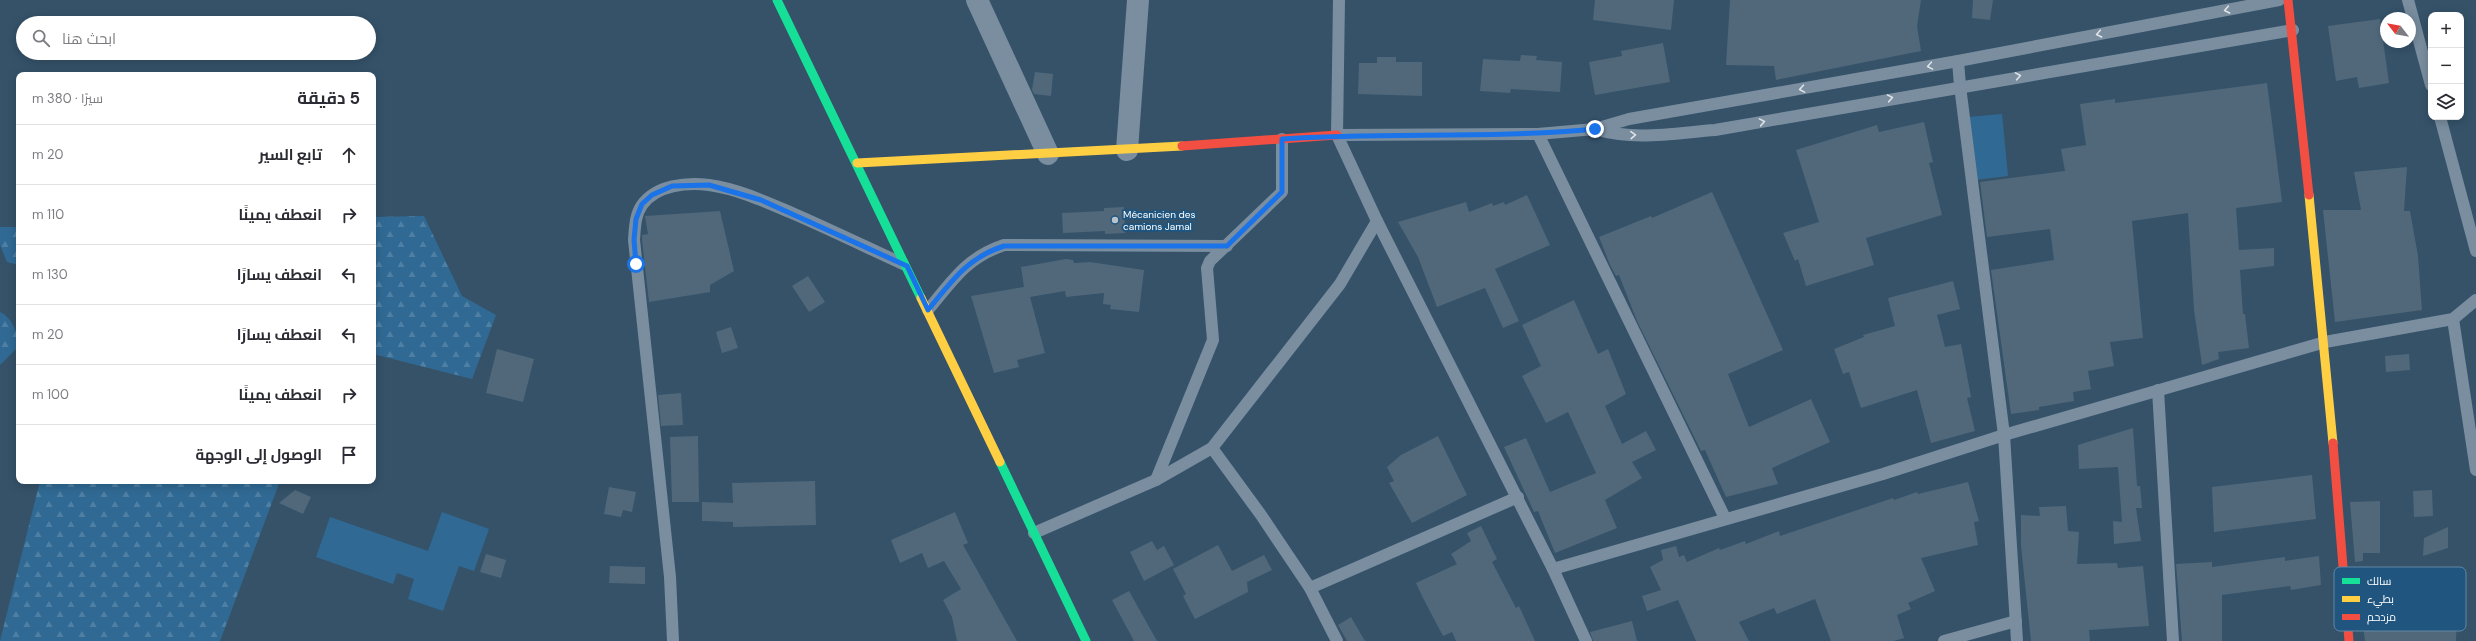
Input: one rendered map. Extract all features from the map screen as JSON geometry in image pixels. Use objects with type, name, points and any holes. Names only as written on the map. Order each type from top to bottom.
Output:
[{"type":"street","points":[[778,0],[1086,641]]},
{"type":"street","points":[[977,0],[1048,154]]},
{"type":"street","points":[[1127,150],[1138,0]]},
{"type":"street","points":[[2288,0],[2325,342],[2343,567]]},
{"type":"street","points":[[857,163],[1127,150],[1337,135]]},
{"type":"street","points":[[2348,631],[2349,641]]},
{"type":"lane","points":[[1339,0],[1337,135],[1377,221],[1553,569],[1586,641]]},
{"type":"lane","points":[[1337,135],[1538,134],[1595,129],[1629,120],[1958,61],[2279,0]]},
{"type":"lane","points":[[2408,0],[2431,84]]},
{"type":"lane","points":[[1595,129],[1614,135],[1629,136],[1715,130],[1960,86],[2292,30]]},
{"type":"lane","points":[[1958,61],[2004,435],[2017,641]]},
{"type":"lane","points":[[2441,120],[2476,251]]},
{"type":"lane","points":[[1538,134],[1725,518]]},
{"type":"lane","points":[[1156,480],[1213,340],[1207,268],[1210,261],[1282,192],[1282,139]]},
{"type":"lane","points":[[673,641],[670,577],[634,240],[636,219],[642,204],[652,195],[672,186],[709,185],[734,190],[823,227],[907,266]]},
{"type":"lane","points":[[1034,534],[1156,480],[1212,448],[1340,284],[1377,221]]},
{"type":"lane","points":[[928,310],[964,267],[989,251],[1004,246],[1227,246]]},
{"type":"lane","points":[[1553,569],[1725,518],[1883,474],[2004,435],[2325,342],[2453,319],[2476,300]]},
{"type":"lane","points":[[2453,319],[2476,470]]},
{"type":"lane","points":[[2158,390],[2173,641]]},
{"type":"lane","points":[[1212,448],[1261,515],[1310,588],[1337,641]]},
{"type":"lane","points":[[1310,588],[1518,498]]},
{"type":"lane","points":[[1944,641],[2016,621]]},
{"type":"green space","points":[[2002,114],[2008,176],[1975,180],[1968,117]]},
{"type":"green space","points":[[424,216],[462,296],[496,315],[472,379],[376,355],[376,217]]},
{"type":"green space","points":[[0,227],[16,227],[16,264],[7,262],[0,245]]},
{"type":"green space","points":[[0,312],[8,317],[14,326],[16,332],[16,349],[0,365]]},
{"type":"green space","points":[[39,484],[279,484],[220,641],[0,641]]},
{"type":"green space","points":[[442,512],[489,529],[474,571],[459,566],[443,611],[408,599],[414,579],[397,573],[393,584],[316,557],[330,517],[428,551]]},
{"type":"building","points":[[1595,0],[1674,0],[1671,30],[1593,20]]},
{"type":"building","points":[[1730,0],[1921,0],[1917,26],[1921,51],[1776,80],[1774,66],[1726,65]]},
{"type":"building","points":[[1973,0],[1993,0],[1990,20],[1972,18]]},
{"type":"building","points":[[2380,19],[2380,48],[2384,48],[2389,83],[2359,88],[2357,77],[2336,81],[2328,26]]},
{"type":"building","points":[[1663,43],[1670,82],[1595,95],[1589,62],[1622,56],[1621,51]]},
{"type":"building","points":[[1521,55],[1537,56],[1536,60],[1562,62],[1560,92],[1511,89],[1510,93],[1480,91],[1483,59],[1520,61]]},
{"type":"building","points":[[1377,57],[1396,57],[1396,62],[1422,62],[1422,96],[1358,94],[1359,63],[1377,63]]},
{"type":"building","points":[[1035,72],[1053,74],[1051,96],[1034,94],[1032,90]]},
{"type":"building","points":[[2267,83],[2282,202],[2236,208],[2239,250],[2274,248],[2274,266],[2240,270],[2243,314],[2245,314],[2249,348],[2218,352],[2219,359],[2202,365],[2194,310],[2188,213],[2132,221],[2143,338],[2110,342],[2114,366],[2088,371],[2091,389],[2073,392],[2074,401],[2039,407],[2039,410],[2011,414],[1991,270],[2054,260],[2050,229],[1987,237],[1980,182],[2065,171],[2061,149],[2086,145],[2080,104],[2115,99],[2115,103]]},
{"type":"building","points":[[1924,122],[1933,162],[1929,163],[1942,215],[1866,238],[1874,265],[1806,286],[1798,259],[1795,261],[1783,233],[1819,222],[1796,150],[1877,125],[1879,132]]},
{"type":"building","points":[[2407,167],[2404,211],[2410,211],[2418,256],[2422,310],[2335,322],[2323,210],[2361,210],[2354,172]]},
{"type":"building","points":[[1712,192],[1783,350],[1728,374],[1749,427],[1811,399],[1830,442],[1772,468],[1778,484],[1726,497],[1705,450],[1701,451],[1637,321],[1619,275],[1616,276],[1610,265],[1599,237],[1651,216],[1652,218]]},
{"type":"building","points":[[1527,195],[1550,245],[1495,269],[1519,321],[1503,328],[1485,288],[1437,307],[1418,257],[1398,222],[1466,202],[1469,212],[1492,203],[1493,206],[1504,202],[1505,205]]},
{"type":"building","points":[[1124,207],[1125,233],[1105,234],[1105,231],[1063,233],[1062,213],[1104,211],[1104,208]]},
{"type":"building","points":[[720,211],[734,271],[710,285],[710,292],[649,302],[642,240],[642,235],[648,234],[645,216]]},
{"type":"building","points":[[1066,259],[1073,260],[1074,263],[1090,262],[1144,270],[1139,312],[1110,309],[1111,305],[1103,304],[1104,293],[1066,297],[1065,291],[1030,297],[1045,353],[1017,360],[1019,367],[994,373],[971,296],[1024,287],[1021,267]]},
{"type":"building","points":[[808,276],[825,302],[809,312],[792,286]]},
{"type":"building","points":[[1953,281],[1960,309],[1937,315],[1945,347],[1961,344],[1971,397],[1967,398],[1975,431],[1931,443],[1917,390],[1861,408],[1849,372],[1843,374],[1834,349],[1864,337],[1863,335],[1895,326],[1888,298]]},
{"type":"building","points":[[1574,300],[1598,354],[1608,349],[1626,394],[1605,406],[1622,444],[1646,431],[1656,450],[1632,462],[1642,478],[1605,500],[1617,528],[1555,553],[1538,511],[1534,512],[1504,447],[1526,438],[1550,492],[1596,473],[1568,412],[1546,423],[1522,376],[1541,366],[1522,325]]},
{"type":"building","points":[[731,327],[738,348],[722,353],[716,332]]},
{"type":"building","points":[[497,349],[534,359],[523,402],[486,393]]},
{"type":"building","points":[[2409,354],[2410,370],[2386,372],[2385,356]]},
{"type":"building","points":[[681,393],[683,425],[661,426],[658,395]]},
{"type":"building","points":[[2133,428],[2137,486],[2140,486],[2142,508],[2136,508],[2141,541],[2114,544],[2113,521],[2122,522],[2118,467],[2079,469],[2078,445]]},
{"type":"building","points":[[698,436],[699,502],[672,502],[670,437]]},
{"type":"building","points":[[1438,436],[1467,495],[1412,523],[1389,483],[1394,481],[1387,467],[1401,455]]},
{"type":"building","points":[[2312,475],[2316,519],[2214,532],[2212,487]]},
{"type":"building","points":[[815,481],[816,525],[733,527],[733,522],[702,521],[702,502],[733,503],[732,483]]},
{"type":"building","points":[[1968,482],[1979,521],[1974,522],[1978,545],[1921,558],[1935,591],[1908,603],[1911,609],[1897,615],[1904,638],[1894,641],[1831,641],[1815,599],[1777,614],[1774,608],[1739,622],[1749,641],[1696,641],[1678,600],[1647,611],[1642,596],[1661,590],[1650,567],[1663,560],[1661,550],[1676,546],[1679,557],[1684,555],[1687,562],[1719,548],[1720,550],[1745,541],[1746,544],[1779,531],[1780,536],[1893,498],[1894,500],[1917,492],[1918,494]]},
{"type":"building","points":[[609,487],[636,492],[632,512],[623,510],[621,517],[604,514]]},
{"type":"building","points":[[295,490],[311,497],[303,514],[279,503]]},
{"type":"building","points":[[2432,490],[2433,516],[2414,517],[2413,491]]},
{"type":"building","points":[[2380,501],[2380,553],[2363,553],[2363,561],[2355,562],[2350,502]]},
{"type":"building","points":[[2066,506],[2068,531],[2079,532],[2077,564],[2117,563],[2118,568],[2143,566],[2149,626],[2089,630],[2090,641],[2031,641],[2021,546],[2021,515],[2040,516],[2039,507]]},
{"type":"building","points":[[955,512],[968,543],[963,545],[1017,641],[957,641],[952,617],[943,600],[961,589],[944,561],[928,568],[922,553],[900,563],[891,540]]},
{"type":"building","points":[[1481,526],[1497,559],[1492,562],[1516,608],[1519,606],[1535,641],[1456,641],[1452,632],[1443,636],[1423,598],[1416,583],[1457,564],[1451,554],[1471,541],[1467,533]]},
{"type":"building","points":[[2448,527],[2448,548],[2423,556],[2424,538]]},
{"type":"building","points":[[1152,541],[1157,550],[1164,546],[1174,565],[1144,581],[1130,552]]},
{"type":"building","points":[[1218,545],[1232,571],[1264,555],[1272,570],[1247,582],[1248,592],[1195,619],[1183,596],[1186,594],[1173,569]]},
{"type":"building","points":[[486,554],[506,560],[501,578],[480,572]]},
{"type":"building","points":[[2319,556],[2321,585],[2291,590],[2290,586],[2222,595],[2222,641],[2182,641],[2176,564],[2212,562],[2212,567],[2285,557],[2285,561]]},
{"type":"building","points":[[610,566],[645,567],[645,584],[609,583]]},
{"type":"building","points":[[1129,591],[1157,641],[1134,641],[1112,600]]},
{"type":"building","points":[[1351,617],[1365,641],[1347,641],[1338,625]]},
{"type":"building","points":[[1632,621],[1637,641],[1593,641],[1590,632]]},
{"type":"building","points":[[2364,631],[2456,631],[2456,641],[2365,641]]},
{"type":"traffic: fast","points":[[777,0],[921,298]]},
{"type":"traffic: fast","points":[[1000,462],[1086,641]]},
{"type":"traffic: slow","points":[[857,163],[1182,146]]},
{"type":"traffic: slow","points":[[2309,195],[2333,443]]},
{"type":"traffic: slow","points":[[921,298],[1000,462]]},
{"type":"traffic: jam","points":[[2288,0],[2309,195]]},
{"type":"traffic: jam","points":[[1182,146],[1337,135]]},
{"type":"traffic: jam","points":[[2333,443],[2343,567]]},
{"type":"traffic: jam","points":[[2348,631],[2349,641]]},
{"type":"place","name":"Mécanicien des camions Jamal","points":[[1115,220]]},
{"type":"route","points":[[636,264],[634,240],[636,219],[642,204],[652,195],[672,186],[687,184],[709,185],[734,190],[761,200],[907,266],[928,310],[964,267],[989,251],[1004,246],[1039,244],[1227,246],[1278,198],[1282,192],[1282,139],[1337,135],[1538,134],[1595,129]]}]
